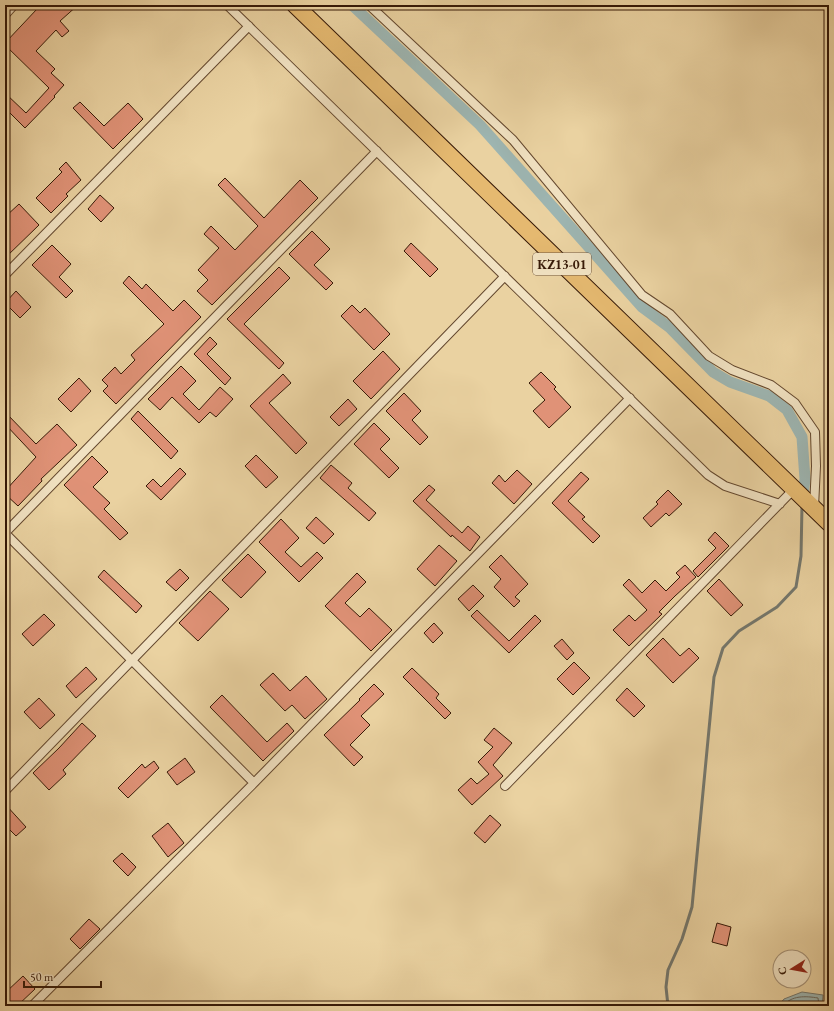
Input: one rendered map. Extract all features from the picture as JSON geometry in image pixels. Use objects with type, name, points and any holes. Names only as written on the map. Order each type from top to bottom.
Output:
[{"type":"highway","name":"KZ13-01","points":[[295,5],[829,523]]},
{"type":"street","points":[[5,14],[14,5]]},
{"type":"street","points":[[227,5],[708,475],[725,486],[780,504]]},
{"type":"street","points":[[369,5],[512,140],[642,295],[670,314],[709,356],[732,370],[771,385],[795,402],[815,432],[816,466],[814,508]]},
{"type":"street","points":[[5,275],[249,26]]},
{"type":"street","points":[[254,783],[5,533],[377,152]]},
{"type":"street","points":[[5,791],[505,276]]},
{"type":"street","points":[[32,1006],[254,783],[630,398]]},
{"type":"street","points":[[505,786],[794,490]]},
{"type":"water","points":[[802,992],[823,995],[822,1006],[778,1006],[784,999]]},
{"type":"building","points":[[34,5],[78,5],[60,21],[69,31],[62,37],[56,30],[36,51],[55,69],[51,73],[64,85],[54,96],[55,97],[25,128],[5,108],[5,93],[26,113],[49,88],[5,45],[5,43],[37,9]]},
{"type":"building","points":[[80,102],[104,126],[128,103],[143,119],[113,149],[73,108]]},
{"type":"building","points":[[66,162],[81,180],[66,194],[68,196],[51,213],[36,198],[62,172],[59,169]]},
{"type":"building","points":[[225,178],[264,218],[300,180],[318,198],[212,305],[197,291],[208,280],[198,270],[219,248],[204,234],[211,226],[235,250],[258,226],[218,185]]},
{"type":"building","points":[[100,195],[114,208],[101,222],[88,209]]},
{"type":"building","points":[[19,204],[39,225],[5,258],[5,217]]},
{"type":"building","points":[[312,231],[330,249],[314,265],[333,283],[326,290],[289,254]]},
{"type":"building","points":[[411,243],[438,269],[430,277],[404,251]]},
{"type":"building","points":[[52,245],[71,264],[59,277],[73,291],[66,298],[32,265]]},
{"type":"building","points":[[279,267],[290,278],[244,324],[284,363],[279,369],[227,319]]},
{"type":"building","points":[[129,276],[142,289],[146,284],[173,311],[184,300],[201,317],[116,404],[103,391],[108,386],[102,380],[115,367],[121,374],[135,360],[131,355],[164,324],[123,283]]},
{"type":"building","points":[[16,291],[31,307],[20,318],[5,303]]},
{"type":"building","points":[[352,305],[360,313],[365,308],[390,334],[374,350],[341,316]]},
{"type":"building","points":[[210,337],[217,344],[207,354],[231,378],[225,385],[194,354]]},
{"type":"building","points":[[383,351],[400,369],[371,399],[353,381]]},
{"type":"building","points":[[181,366],[196,381],[183,394],[199,410],[220,387],[233,399],[216,417],[210,412],[199,423],[172,397],[160,410],[148,399]]},
{"type":"building","points":[[541,372],[556,387],[554,389],[571,407],[549,428],[533,411],[545,400],[529,383]]},
{"type":"building","points":[[283,374],[291,383],[269,403],[307,443],[296,454],[250,406]]},
{"type":"building","points":[[79,378],[91,391],[71,412],[58,399]]},
{"type":"building","points":[[404,393],[421,411],[412,420],[428,437],[420,445],[386,411]]},
{"type":"building","points":[[348,399],[357,409],[339,426],[330,417]]},
{"type":"building","points":[[138,411],[178,451],[171,459],[131,419]]},
{"type":"building","points":[[5,412],[36,444],[57,424],[77,445],[41,479],[42,481],[18,506],[5,494],[5,491],[36,457],[5,424]]},
{"type":"building","points":[[374,423],[390,439],[380,449],[399,468],[389,478],[354,444]]},
{"type":"building","points":[[256,455],[278,477],[266,488],[245,466]]},
{"type":"building","points":[[92,456],[108,472],[93,487],[110,503],[104,509],[128,533],[120,540],[64,485]]},
{"type":"building","points":[[331,465],[352,483],[348,488],[376,513],[369,521],[320,478]]},
{"type":"building","points":[[180,468],[186,474],[161,500],[146,486],[153,479],[161,487]]},
{"type":"building","points":[[517,470],[532,484],[514,504],[492,483],[499,475],[505,482]]},
{"type":"building","points":[[581,472],[589,479],[568,501],[585,517],[582,519],[600,536],[593,543],[552,503]]},
{"type":"building","points":[[429,485],[435,490],[426,500],[462,533],[468,526],[480,537],[470,551],[452,535],[451,537],[413,501]]},
{"type":"building","points":[[668,490],[682,504],[669,516],[666,513],[651,527],[643,518],[658,504],[656,502]]},
{"type":"building","points":[[316,517],[334,534],[324,544],[306,528]]},
{"type":"building","points":[[281,519],[299,538],[285,552],[301,567],[317,552],[323,558],[299,582],[259,542]]},
{"type":"building","points":[[715,532],[729,546],[698,577],[693,571],[716,548],[708,540]]},
{"type":"building","points":[[439,545],[457,561],[435,586],[417,569]]},
{"type":"building","points":[[248,554],[266,572],[241,598],[222,580]]},
{"type":"building","points":[[501,555],[528,584],[515,597],[520,601],[514,607],[494,587],[501,579],[489,567]]},
{"type":"building","points":[[685,565],[696,577],[659,612],[662,614],[629,646],[613,630],[629,615],[635,621],[647,610],[623,585],[629,579],[642,593],[655,580],[666,591],[680,577],[676,573]]},
{"type":"building","points":[[180,569],[189,578],[176,591],[166,582]]},
{"type":"building","points":[[104,570],[142,606],[136,613],[98,577]]},
{"type":"building","points":[[357,573],[366,582],[345,603],[360,617],[369,608],[392,630],[371,651],[325,606]]},
{"type":"building","points":[[719,579],[743,605],[731,616],[707,591]]},
{"type":"building","points":[[473,585],[484,596],[469,611],[458,599]]},
{"type":"building","points":[[210,591],[229,609],[198,641],[179,623]]},
{"type":"building","points":[[477,610],[509,641],[535,615],[541,621],[509,653],[471,616]]},
{"type":"building","points":[[44,614],[55,625],[33,646],[22,634]]},
{"type":"building","points":[[434,623],[443,633],[433,643],[424,633]]},
{"type":"building","points":[[663,638],[680,656],[689,648],[699,658],[673,683],[646,655]]},
{"type":"building","points":[[562,639],[574,653],[567,660],[554,646]]},
{"type":"building","points":[[574,662],[590,678],[573,695],[557,679]]},
{"type":"building","points":[[86,667],[97,679],[76,698],[66,686]]},
{"type":"building","points":[[412,668],[439,694],[436,698],[451,713],[445,719],[403,677]]},
{"type":"building","points":[[273,673],[290,691],[306,676],[327,699],[305,719],[292,705],[285,711],[260,685]]},
{"type":"building","points":[[374,684],[384,694],[361,716],[370,725],[350,745],[363,757],[354,766],[324,735],[360,700],[359,699]]},
{"type":"building","points":[[627,688],[645,706],[634,717],[616,700]]},
{"type":"building","points":[[222,695],[267,742],[287,723],[294,731],[263,761],[210,707]]},
{"type":"building","points":[[39,698],[55,715],[40,729],[24,712]]},
{"type":"building","points":[[82,723],[96,736],[63,770],[66,774],[49,790],[33,773]]},
{"type":"building","points":[[494,728],[512,743],[493,765],[503,776],[472,805],[458,790],[471,778],[477,784],[489,774],[478,762],[493,747],[484,740]]},
{"type":"building","points":[[185,758],[195,772],[177,785],[167,772]]},
{"type":"building","points":[[154,761],[159,768],[128,798],[118,788],[142,764],[145,768]]},
{"type":"building","points":[[5,804],[26,827],[16,836],[5,825]]},
{"type":"building","points":[[490,815],[501,825],[485,843],[474,833]]},
{"type":"building","points":[[168,823],[184,843],[168,857],[152,836]]},
{"type":"building","points":[[122,853],[136,867],[128,876],[113,861]]},
{"type":"building","points":[[89,919],[100,929],[80,949],[70,939]]},
{"type":"building","points":[[717,923],[731,927],[727,946],[712,942]]},
{"type":"building","points":[[23,976],[35,989],[17,1006],[5,1006],[5,993]]},
{"type":"waterway","points":[[352,5],[480,125],[642,307],[669,327],[713,372],[730,382],[769,396],[787,410],[802,437],[805,479],[803,496]]},
{"type":"waterway","points":[[668,1006],[666,987],[668,970],[682,939],[692,907],[714,677],[723,648],[739,631],[777,607],[796,587],[801,556],[802,506]]}]
